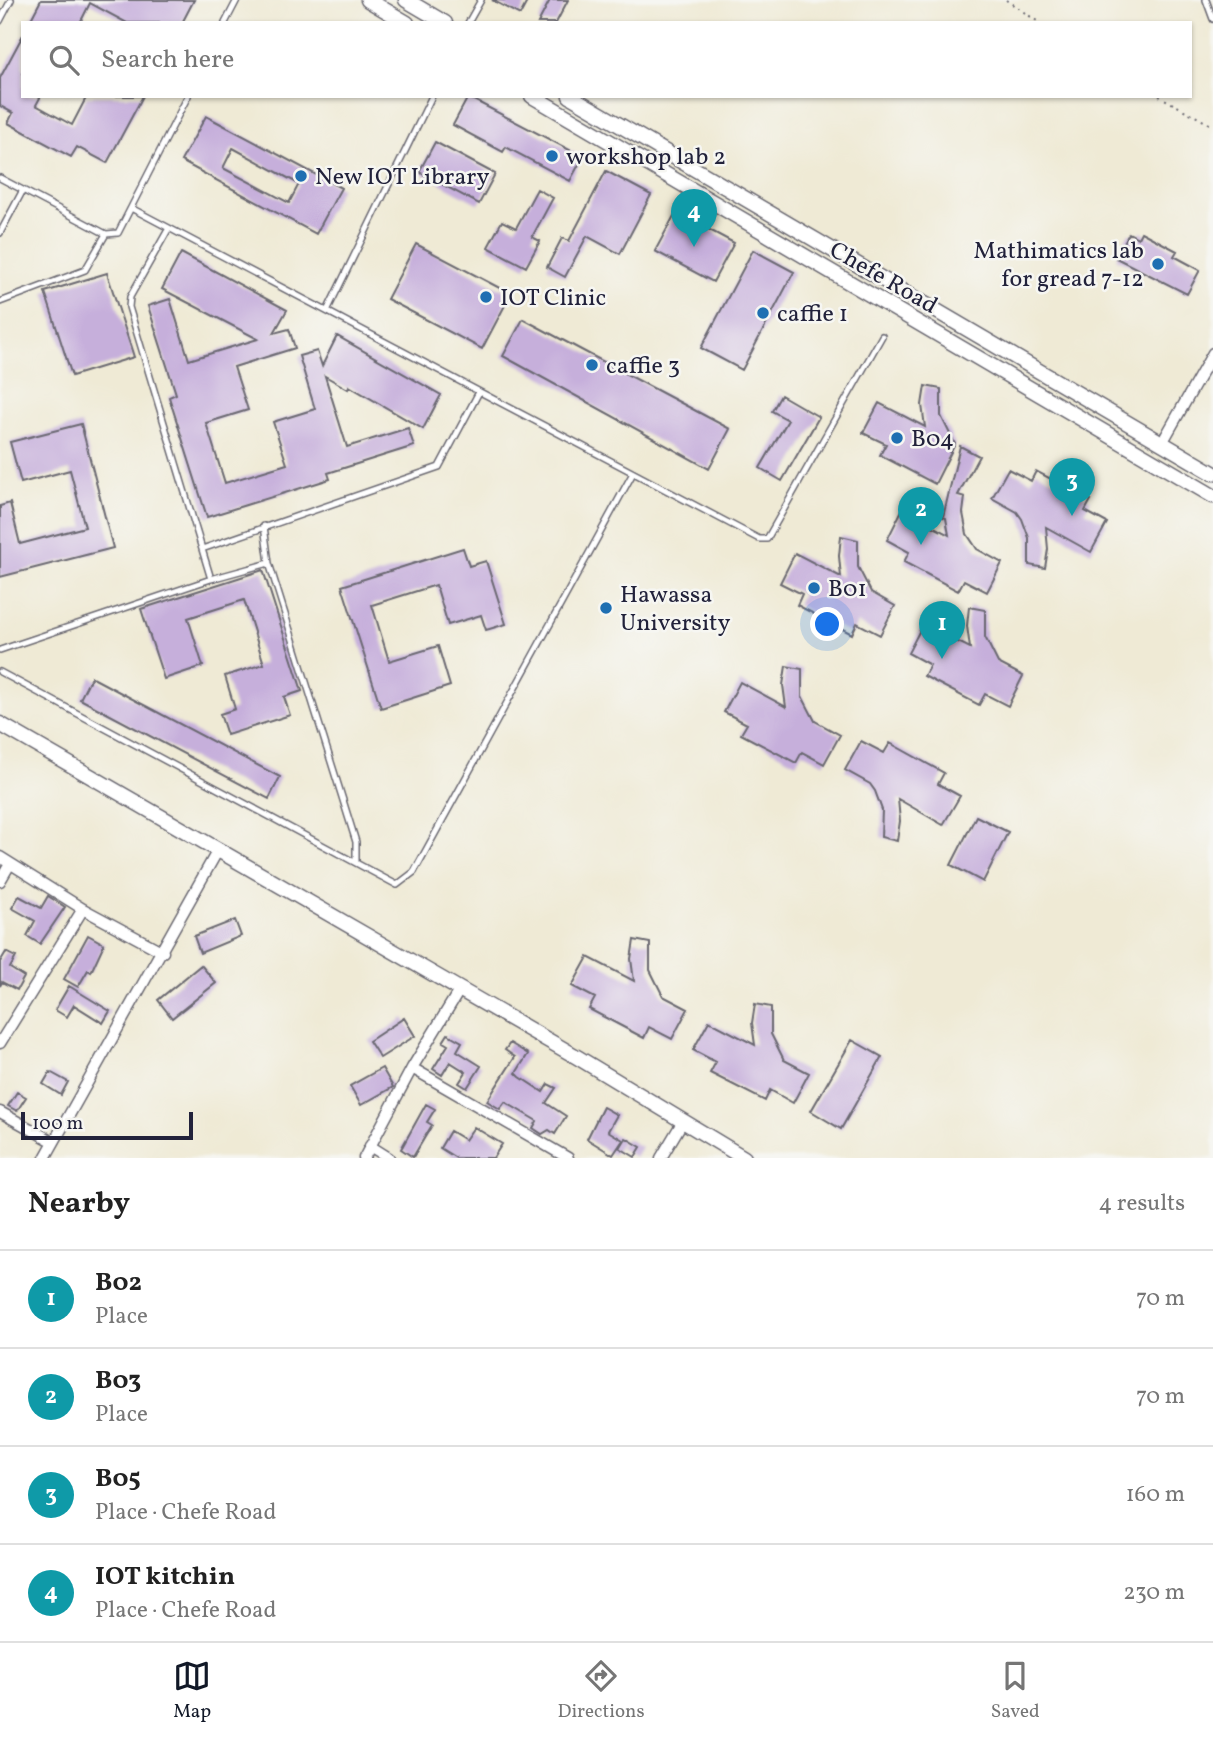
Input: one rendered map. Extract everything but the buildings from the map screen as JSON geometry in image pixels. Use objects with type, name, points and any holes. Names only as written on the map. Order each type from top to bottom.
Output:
[{"type":"street","points":[[368,0],[404,21]]},
{"type":"street","points":[[406,0],[442,21]]},
{"type":"street","name":"Chefe Road","points":[[535,98],[1213,496]]},
{"type":"street","name":"Chefe Road","points":[[573,98],[1213,473]]},
{"type":"street","points":[[1162,443],[1213,353]]},
{"type":"street","points":[[0,724],[460,989],[744,1158]]},
{"type":"street","points":[[45,1158],[218,850]]},
{"type":"street","points":[[0,881],[5,860],[82,909],[163,952]]},
{"type":"street","points":[[0,1043],[82,909]]},
{"type":"street","points":[[364,1158],[412,1068],[460,989]]},
{"type":"street","points":[[412,1068],[568,1158]]},
{"type":"street","points":[[0,1112],[54,1142]]},
{"type":"street","points":[[661,1158],[683,1121]]},
{"type":"street","points":[[370,1146],[389,1158]]},
{"type":"lane","points":[[0,21],[11,0]]},
{"type":"lane","points":[[226,21],[237,0]]},
{"type":"lane","points":[[469,21],[481,0]]},
{"type":"lane","points":[[1206,0],[1213,19]]},
{"type":"lane","points":[[0,178],[106,234],[118,233],[187,98]]},
{"type":"lane","points":[[327,311],[431,98]]},
{"type":"lane","points":[[0,233],[23,190]]},
{"type":"lane","points":[[131,208],[759,540],[767,539],[882,336]]},
{"type":"lane","points":[[169,228],[130,297],[129,307],[211,579]]},
{"type":"lane","points":[[0,302],[85,270],[106,234]]},
{"type":"lane","points":[[202,549],[439,467],[479,392]]},
{"type":"lane","points":[[0,672],[397,885],[414,872],[633,473]]},
{"type":"lane","points":[[264,526],[270,563],[356,842],[356,862]]},
{"type":"lane","points":[[0,650],[211,579],[270,563]]},
{"type":"path","points":[[1006,0],[1037,21]]},
{"type":"path","points":[[1163,98],[1213,126]]},
{"type":"place","name":"workshop lab 2","points":[[552,156]]},
{"type":"place","name":"New IOT Library","points":[[301,176]]},
{"type":"place","name":"IOT kitchin","points":[[694,247]]},
{"type":"place","name":"Mathimatics lab for gread 7-12","points":[[1158,264]]},
{"type":"place","name":"IOT Clinic","points":[[486,297]]},
{"type":"place","name":"caffie 1","points":[[763,313]]},
{"type":"place","name":"caffie 3","points":[[592,365]]},
{"type":"place","name":"B04","points":[[897,438]]},
{"type":"place","name":"B05","points":[[1072,516]]},
{"type":"place","name":"B03","points":[[921,545]]},
{"type":"place","name":"B01","points":[[814,588]]},
{"type":"place","name":"Hawassa University","points":[[606,608]]},
{"type":"place","name":"B02","points":[[942,659]]}]
